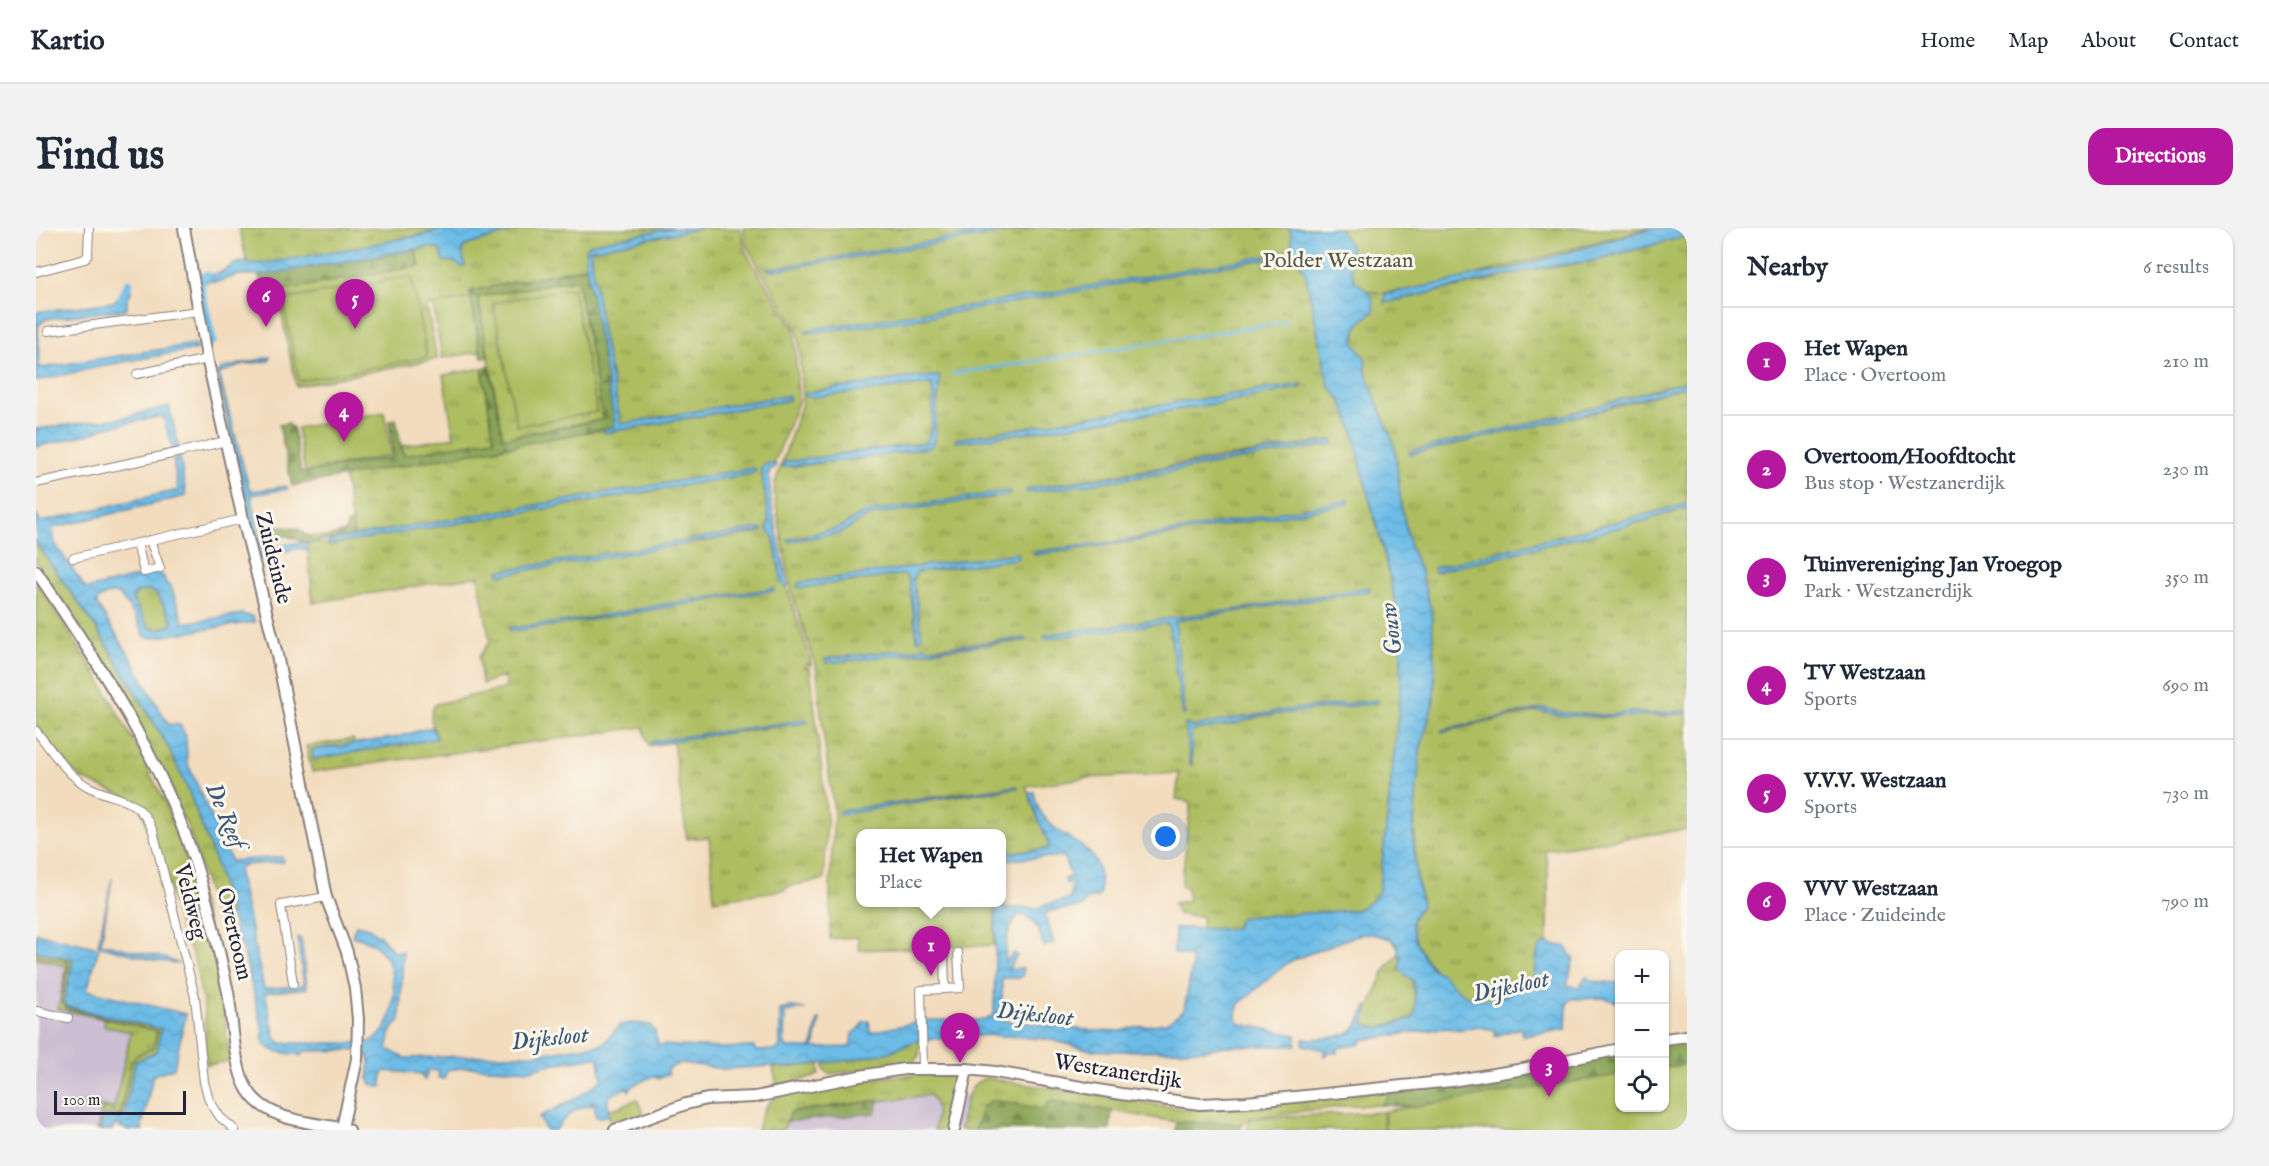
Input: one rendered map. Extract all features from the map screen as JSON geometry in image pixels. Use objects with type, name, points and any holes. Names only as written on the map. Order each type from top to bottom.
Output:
[{"type":"street","points":[[36,272],[85,259],[88,255],[89,228]]},
{"type":"street","name":"Zuideinde","points":[[184,228],[208,359],[243,519],[277,655],[326,897],[347,951],[355,988],[358,1019],[357,1059],[346,1129]]},
{"type":"street","points":[[48,331],[199,311]]},
{"type":"street","points":[[137,374],[208,359]]},
{"type":"street","points":[[36,483],[226,441]]},
{"type":"street","points":[[73,558],[243,519]]},
{"type":"street","points":[[137,543],[144,572],[160,568],[150,540]]},
{"type":"street","name":"Overtoom","points":[[36,571],[81,636],[111,686],[162,782],[185,832],[215,937],[228,993],[240,1067],[247,1088],[260,1103],[283,1117],[346,1129]]},
{"type":"street","name":"Veldweg","points":[[36,731],[73,775],[87,786],[132,802],[149,820],[195,997],[204,1082],[209,1100],[220,1117],[235,1130]]},
{"type":"street","points":[[293,983],[281,905],[326,897]]},
{"type":"street","points":[[923,1068],[921,990],[960,988],[958,953]]},
{"type":"street","points":[[944,954],[945,989]]},
{"type":"street","points":[[36,1011],[68,1018]]},
{"type":"street","points":[[1669,1039],[1687,1035]]},
{"type":"street","name":"Westzanerdijk","points":[[615,1130],[686,1104],[707,1100],[755,1097],[860,1076],[923,1068],[967,1069],[1030,1077],[1169,1102],[1200,1104],[1246,1102],[1451,1081],[1615,1050]]},
{"type":"street","points":[[954,1130],[967,1069]]},
{"type":"shaded area","points":[[36,951],[72,959],[64,1001],[159,1027],[125,1111],[102,1119],[100,1130],[36,1130]]},
{"type":"shaded area","points":[[770,1095],[976,1095],[968,1130],[760,1130]]},
{"type":"green space","points":[[239,228],[446,228],[285,262],[255,264],[247,262]]},
{"type":"green space","points":[[525,228],[672,228],[587,246],[585,250],[587,267],[471,291],[471,298],[427,306],[437,359],[296,386],[277,291],[419,266],[415,250],[428,247],[439,248],[464,266],[462,250],[465,246]]},
{"type":"green space","points":[[702,228],[741,228],[748,256],[794,329],[798,402],[774,464],[763,465],[761,469],[769,522],[767,529],[774,540],[782,584],[787,589],[810,658],[811,665],[807,664],[804,667],[810,668],[827,819],[824,880],[789,886],[784,890],[714,900],[709,837],[687,839],[673,742],[649,746],[643,727],[312,772],[306,746],[353,739],[354,744],[312,750],[313,759],[437,738],[431,716],[436,704],[506,688],[504,676],[482,684],[479,657],[490,641],[478,576],[313,603],[307,543],[300,542],[328,544],[655,491],[754,468],[354,536],[344,476],[605,429],[605,433],[789,400],[777,397],[621,424],[603,337],[590,250]],"holes":[[[756,529],[762,531],[501,575],[499,571]],[[802,720],[808,721],[807,723],[651,743]]]},
{"type":"green space","points":[[744,228],[1290,228],[1293,249],[1305,272],[1329,386],[1337,395],[1349,417],[1383,548],[1398,619],[1401,653],[1396,738],[1379,891],[1371,902],[1356,910],[1243,917],[1238,920],[1236,929],[1202,930],[1202,916],[1179,915],[1173,903],[1188,901],[1187,888],[1181,886],[1191,802],[1176,799],[1179,773],[1087,778],[1026,786],[1049,844],[1048,849],[1006,853],[1006,829],[856,829],[856,907],[996,907],[994,945],[859,950],[858,937],[830,939],[834,812],[817,670],[792,594],[774,494],[775,483],[802,403],[799,338],[796,328],[746,245]],"holes":[[[940,376],[933,444],[905,452],[791,467],[838,454],[925,443],[930,432],[932,414],[931,384],[814,397],[805,393],[907,378]],[[1301,384],[1302,387],[1221,403],[969,441],[956,440],[1134,409]],[[1333,440],[1333,444],[1145,476],[1027,492],[1027,489]],[[1008,492],[1009,495],[871,515],[840,533],[788,539],[839,528],[873,511]],[[1349,501],[1348,504],[1131,542],[1034,555],[1034,552],[1126,540]],[[1017,553],[1019,557],[1014,559],[917,572],[913,579],[922,637],[917,640],[909,581],[905,574],[800,588],[797,586],[799,583]],[[1369,587],[1370,591],[1174,621],[1185,714],[1183,715],[1169,627],[1166,623],[1045,638],[1045,635],[1247,608]],[[1024,638],[1026,641],[826,663],[825,659]],[[1378,700],[1378,703],[1260,716],[1238,723],[1196,730],[1191,732],[1192,765],[1190,764],[1186,724],[1192,727],[1278,711]],[[1017,786],[1017,788],[839,814],[839,811],[950,794]]]},
{"type":"green space","name":"Polder Westzaan","points":[[1290,228],[1649,228],[1449,282],[1381,293],[1305,272]]},
{"type":"green space","points":[[1339,228],[1653,228],[1513,269],[1556,267],[1578,263],[1687,236],[1687,381],[1565,415],[1410,451],[1411,454],[1596,412],[1687,386],[1687,504],[1434,568],[1436,572],[1621,527],[1687,508],[1687,710],[1610,715],[1564,713],[1543,708],[1442,730],[1443,732],[1539,711],[1601,718],[1687,713],[1687,829],[1545,850],[1548,871],[1548,942],[1538,952],[1534,974],[1530,981],[1513,992],[1491,998],[1468,997],[1450,985],[1422,953],[1412,931],[1412,921],[1422,905],[1415,864],[1414,811],[1420,750],[1434,700],[1435,669],[1421,573],[1410,546],[1401,505],[1394,447],[1366,373],[1365,358],[1354,344],[1357,328],[1364,317],[1368,291]],"holes":[[[1500,272],[1498,279],[1385,302],[1385,294]]]},
{"type":"green space","points":[[415,250],[420,266],[277,291],[279,309],[266,311],[259,275]]},
{"type":"green space","points":[[587,267],[615,424],[613,427],[292,486],[279,425],[289,423],[290,427],[293,427],[301,473],[394,457],[389,421],[396,419],[404,455],[494,439],[482,368],[489,366],[503,438],[603,419],[577,279],[478,297],[488,357],[482,358],[470,291]]},
{"type":"green space","points":[[411,276],[427,357],[299,381],[283,300]]},
{"type":"green space","points":[[577,279],[603,419],[503,438],[478,297]]},
{"type":"green space","points":[[573,288],[597,412],[517,426],[493,303]]},
{"type":"green space","points":[[471,298],[480,352],[442,358],[433,305]]},
{"type":"green space","points":[[482,368],[494,439],[404,455],[401,446],[454,437],[443,375]]},
{"type":"green space","points":[[384,412],[392,455],[305,472],[297,428]]},
{"type":"green space","points":[[352,523],[354,536],[307,543],[288,536],[272,536],[262,524],[298,529],[306,535],[328,537],[345,532],[347,524]]},
{"type":"green space","points":[[36,543],[99,632],[166,743],[187,787],[214,858],[231,915],[216,919],[189,830],[169,788],[98,655],[36,563]]},
{"type":"green space","points":[[36,582],[97,675],[166,805],[202,903],[224,1011],[230,1061],[206,1065],[205,1012],[193,954],[182,937],[164,868],[139,805],[131,799],[82,779],[71,769],[36,725]]},
{"type":"green space","points":[[149,590],[157,594],[174,624],[157,630],[149,627],[132,599],[137,592]]},
{"type":"green space","points":[[36,951],[72,959],[66,1006],[161,1029],[157,1051],[135,1062],[124,1116],[119,1119],[110,1115],[103,1117],[100,1130],[97,1130],[101,1111],[108,1109],[118,1116],[121,1114],[131,1062],[137,1055],[154,1048],[157,1031],[66,1008],[61,1002],[69,962],[36,955]]},
{"type":"green space","points":[[36,955],[69,962],[61,1002],[90,1015],[157,1031],[154,1048],[137,1055],[131,1062],[120,1115],[84,1104],[84,1102],[114,1108],[131,1032],[104,1026],[105,1019],[58,1009],[67,966],[36,959]]},
{"type":"green space","points":[[1398,955],[1401,955],[1416,993],[1413,1018],[1380,1027],[1365,1026],[1364,1020],[1386,968]]},
{"type":"green space","points":[[919,1040],[919,1055],[908,1064],[829,1074],[824,1069],[824,1063],[870,1054]]},
{"type":"green space","points":[[1687,1042],[1687,1064],[1669,1066],[1669,1044]]},
{"type":"green space","points":[[1615,1055],[1615,1076],[1422,1107],[1382,1105],[1395,1089],[1460,1086]]},
{"type":"green space","points":[[819,1063],[819,1074],[814,1077],[777,1086],[773,1067]]},
{"type":"green space","points":[[1687,1064],[1687,1130],[1385,1130],[1385,1111],[1615,1076],[1615,1112],[1669,1112],[1669,1067]]},
{"type":"green space","points":[[945,1072],[953,1078],[956,1085],[947,1130],[934,1130],[936,1107],[929,1095],[791,1112],[783,1130],[757,1130],[764,1111],[777,1096],[863,1079]]},
{"type":"green space","points":[[986,1078],[1191,1110],[1247,1108],[1395,1089],[1382,1105],[1357,1105],[1263,1116],[1251,1118],[1242,1124],[1176,1122],[1053,1101],[1049,1102],[1044,1110],[997,1101],[983,1107],[975,1130],[960,1130],[964,1107],[970,1092],[979,1081]]},
{"type":"green space","points":[[637,1099],[644,1114],[610,1126],[609,1109]]},
{"type":"green space","points":[[879,1100],[875,1113],[787,1122],[791,1112]]},
{"type":"green space","points":[[991,1101],[1008,1102],[1044,1110],[1049,1102],[1053,1101],[1112,1111],[1110,1130],[975,1130],[983,1106]]},
{"type":"green space","points":[[1383,1112],[1383,1130],[1247,1130],[1251,1118]]},
{"type":"green space","points":[[1176,1122],[1242,1124],[1241,1130],[1175,1130]]},
{"type":"water","points":[[446,228],[525,228],[465,246],[462,250],[465,266],[462,267],[454,262],[444,261],[439,249],[429,247],[263,275],[238,275],[194,286],[196,276],[218,274],[236,263],[255,264],[298,258],[422,235]]},
{"type":"water","points":[[672,228],[702,228],[590,250],[603,337],[621,424],[777,397],[789,396],[790,400],[604,433],[605,429],[615,424],[585,260],[587,246]]},
{"type":"water","points":[[1009,228],[1034,228],[770,271],[767,269]]},
{"type":"water","points":[[1290,228],[1339,228],[1350,245],[1354,280],[1372,295],[1374,312],[1359,324],[1354,343],[1365,358],[1366,373],[1395,447],[1401,505],[1410,546],[1421,573],[1431,609],[1435,669],[1434,700],[1420,750],[1413,836],[1416,875],[1422,906],[1412,921],[1413,933],[1418,947],[1434,970],[1442,974],[1462,993],[1484,999],[1506,995],[1528,983],[1535,972],[1537,953],[1548,942],[1565,946],[1574,957],[1567,985],[1581,988],[1581,983],[1588,976],[1590,981],[1615,983],[1615,1002],[1605,998],[1571,999],[1567,1004],[1566,1029],[1523,1036],[1520,1028],[1495,1036],[1495,1030],[1474,1026],[1463,1030],[1445,1028],[1361,1040],[1361,1044],[1337,1048],[1338,1053],[1327,1052],[1324,1056],[1324,1050],[1303,1045],[1303,1039],[1331,1038],[1351,1031],[1356,1027],[1367,1006],[1369,1007],[1364,1023],[1374,1027],[1387,1026],[1413,1018],[1416,1010],[1413,981],[1399,970],[1401,956],[1398,955],[1398,947],[1391,939],[1369,933],[1293,960],[1238,1005],[1236,1016],[1240,1024],[1296,1035],[1296,1046],[1226,1046],[1204,1050],[1108,1051],[1091,1050],[1047,1039],[992,1035],[919,1040],[886,1053],[784,1068],[772,1066],[724,1069],[681,1063],[667,1069],[669,1074],[658,1079],[656,1075],[635,1084],[629,1091],[627,1087],[608,1097],[609,1116],[596,1117],[594,1101],[592,1101],[592,1105],[571,1113],[555,1130],[546,1130],[539,1117],[578,1097],[602,1080],[597,1057],[547,1065],[531,1070],[469,1067],[447,1070],[444,1079],[438,1078],[439,1071],[428,1070],[425,1080],[422,1074],[385,1071],[382,1075],[382,1087],[371,1084],[368,1079],[370,1061],[364,1050],[305,1051],[300,1056],[273,1050],[264,1044],[263,1031],[242,945],[238,941],[214,858],[187,787],[166,743],[99,632],[36,543],[36,515],[41,522],[178,490],[173,460],[180,457],[186,496],[52,528],[55,544],[86,589],[158,572],[164,577],[166,584],[170,584],[184,623],[242,614],[253,617],[255,622],[149,638],[144,635],[137,619],[119,594],[106,595],[96,603],[131,658],[168,724],[180,725],[186,737],[187,762],[231,861],[282,857],[283,862],[244,865],[238,870],[264,989],[304,985],[297,937],[302,943],[307,988],[265,993],[275,1037],[281,1043],[365,1043],[375,1039],[383,1032],[394,1000],[390,967],[383,954],[373,944],[352,936],[356,925],[369,928],[377,935],[379,934],[394,952],[403,952],[400,1020],[391,1031],[387,1049],[404,1058],[537,1054],[603,1044],[620,1025],[634,1023],[650,1025],[655,1032],[658,1045],[754,1047],[756,1051],[777,1050],[780,1046],[780,1010],[792,1007],[805,1009],[785,1012],[784,1043],[787,1048],[812,1048],[818,1019],[820,1019],[814,1048],[850,1047],[853,1034],[863,1022],[869,1021],[872,1032],[926,1020],[985,1020],[994,1014],[996,907],[1041,908],[1044,905],[1070,899],[1072,883],[1066,883],[1065,878],[1071,877],[1063,856],[1006,860],[1006,853],[1048,849],[1049,844],[1029,794],[1031,792],[1034,792],[1039,809],[1049,823],[1089,852],[1096,862],[1100,876],[1100,894],[1098,897],[1089,898],[1081,907],[1049,911],[1045,916],[1054,943],[1044,946],[1030,918],[1019,914],[1015,919],[1008,936],[1005,962],[1014,953],[1017,955],[1008,969],[1023,968],[1023,974],[1020,978],[1002,978],[1002,1020],[1095,1031],[1123,1031],[1166,1023],[1184,1010],[1192,967],[1191,958],[1174,953],[1175,928],[1236,929],[1238,919],[1243,917],[1356,910],[1371,902],[1379,891],[1396,738],[1400,687],[1400,636],[1383,548],[1349,417],[1337,395],[1329,386],[1305,272],[1293,249]],"holes":[[[149,590],[157,594],[173,621],[173,625],[157,630],[149,627],[132,599],[138,592]]]},
{"type":"water","points":[[1653,228],[1687,228],[1687,236],[1588,262],[1543,267],[1385,303],[1385,294],[1503,271]]},
{"type":"water","points":[[1265,256],[1267,259],[922,318],[806,333],[806,330],[963,307]]},
{"type":"water","points":[[131,281],[127,309],[46,319],[38,326],[39,368],[195,344],[197,349],[107,365],[36,381],[36,312],[113,302],[126,291]]},
{"type":"water","points":[[270,357],[269,361],[245,364],[219,374],[249,488],[254,491],[286,486],[288,489],[251,495],[263,549],[293,543],[307,543],[308,550],[298,548],[259,559],[217,374],[223,368]]},
{"type":"water","points":[[940,376],[935,442],[931,447],[871,457],[782,467],[784,462],[925,443],[928,439],[933,405],[931,384],[814,397],[804,396],[804,393],[907,378]]},
{"type":"water","points":[[1687,381],[1687,386],[1569,418],[1410,454],[1410,451],[1565,415]]},
{"type":"water","points":[[1302,384],[1302,387],[1221,403],[956,442],[956,439],[1134,409]]},
{"type":"water","points":[[169,406],[179,448],[173,450],[163,416],[103,428],[93,433],[36,447],[36,429],[122,418]]},
{"type":"water","points":[[1333,440],[1333,444],[1145,476],[1027,493],[1027,489],[1215,461]]},
{"type":"water","points":[[772,463],[776,465],[775,468],[769,470],[771,503],[787,589],[782,584],[772,534],[767,530],[769,522],[761,468],[763,465]]},
{"type":"water","points":[[754,468],[756,471],[751,474],[328,545],[328,541],[354,536]]},
{"type":"water","points":[[1009,491],[1010,495],[871,515],[840,533],[789,542],[788,540],[839,528],[864,513],[873,511]]},
{"type":"water","points":[[1349,500],[1348,504],[1230,525],[1034,555],[1034,552],[1126,540]]},
{"type":"water","points":[[1687,504],[1687,508],[1621,527],[1435,572],[1434,568]]},
{"type":"water","points":[[762,529],[762,531],[500,575],[499,571]]},
{"type":"water","points":[[1017,553],[1019,558],[1015,559],[917,572],[913,579],[922,637],[918,640],[909,581],[905,574],[800,588],[797,586],[799,583],[812,581]]},
{"type":"water","points":[[1369,587],[1370,591],[1175,621],[1185,715],[1183,715],[1169,627],[1166,623],[1045,639],[1045,635],[1247,608]]},
{"type":"water","points":[[774,588],[774,591],[576,622],[510,631],[509,628],[584,619]]},
{"type":"water","points":[[1025,638],[1027,640],[826,663],[825,659],[899,650],[918,650],[923,646],[940,648]]},
{"type":"water","points":[[1378,700],[1378,703],[1260,716],[1238,723],[1196,730],[1191,732],[1191,765],[1185,724],[1192,727],[1278,711]]},
{"type":"water","points":[[1543,708],[1564,713],[1609,715],[1687,710],[1687,713],[1642,716],[1564,716],[1536,711],[1442,732],[1442,730]]},
{"type":"water","points":[[802,720],[808,723],[651,744],[652,741]]},
{"type":"water","points":[[432,727],[437,739],[313,759],[312,750],[397,737]]},
{"type":"water","points":[[1017,786],[1018,788],[838,815],[839,811]]},
{"type":"water","points":[[112,878],[101,943],[168,959],[179,964],[153,960],[98,945]]},
{"type":"water","points":[[36,933],[99,948],[87,990],[186,1014],[174,1068],[153,1075],[141,1129],[144,1130],[127,1130],[115,1124],[112,1130],[100,1130],[102,1119],[106,1115],[119,1119],[124,1116],[135,1062],[157,1051],[161,1029],[66,1006],[64,1001],[73,961],[36,951]]},
{"type":"waterway","points":[[207,276],[202,277],[200,287],[212,341],[210,342]]},
{"type":"waterway","points":[[121,300],[129,283]]},
{"type":"waterway","points":[[952,374],[1286,322]]},
{"type":"place","name":"VVV Westzaan","points":[[266,327]]},
{"type":"place","name":"V.V.V. Westzaan","points":[[355,329]]},
{"type":"place","name":"TV Westzaan","points":[[344,442]]},
{"type":"place","name":"Het Wapen","points":[[931,976]]},
{"type":"place","name":"Overtoom/Hoofdtocht","points":[[960,1063]]},
{"type":"place","name":"Tuinvereniging Jan Vroegop","points":[[1549,1097]]},
{"type":"water label","name":"Gouw","points":[[1392,629]]},
{"type":"water label","name":"De Reef","points":[[225,816]]},
{"type":"water label","name":"Dijksloot","points":[[1511,987]]},
{"type":"water label","name":"Dijksloot","points":[[1035,1015]]},
{"type":"water label","name":"Dijksloot","points":[[550,1039]]}]
